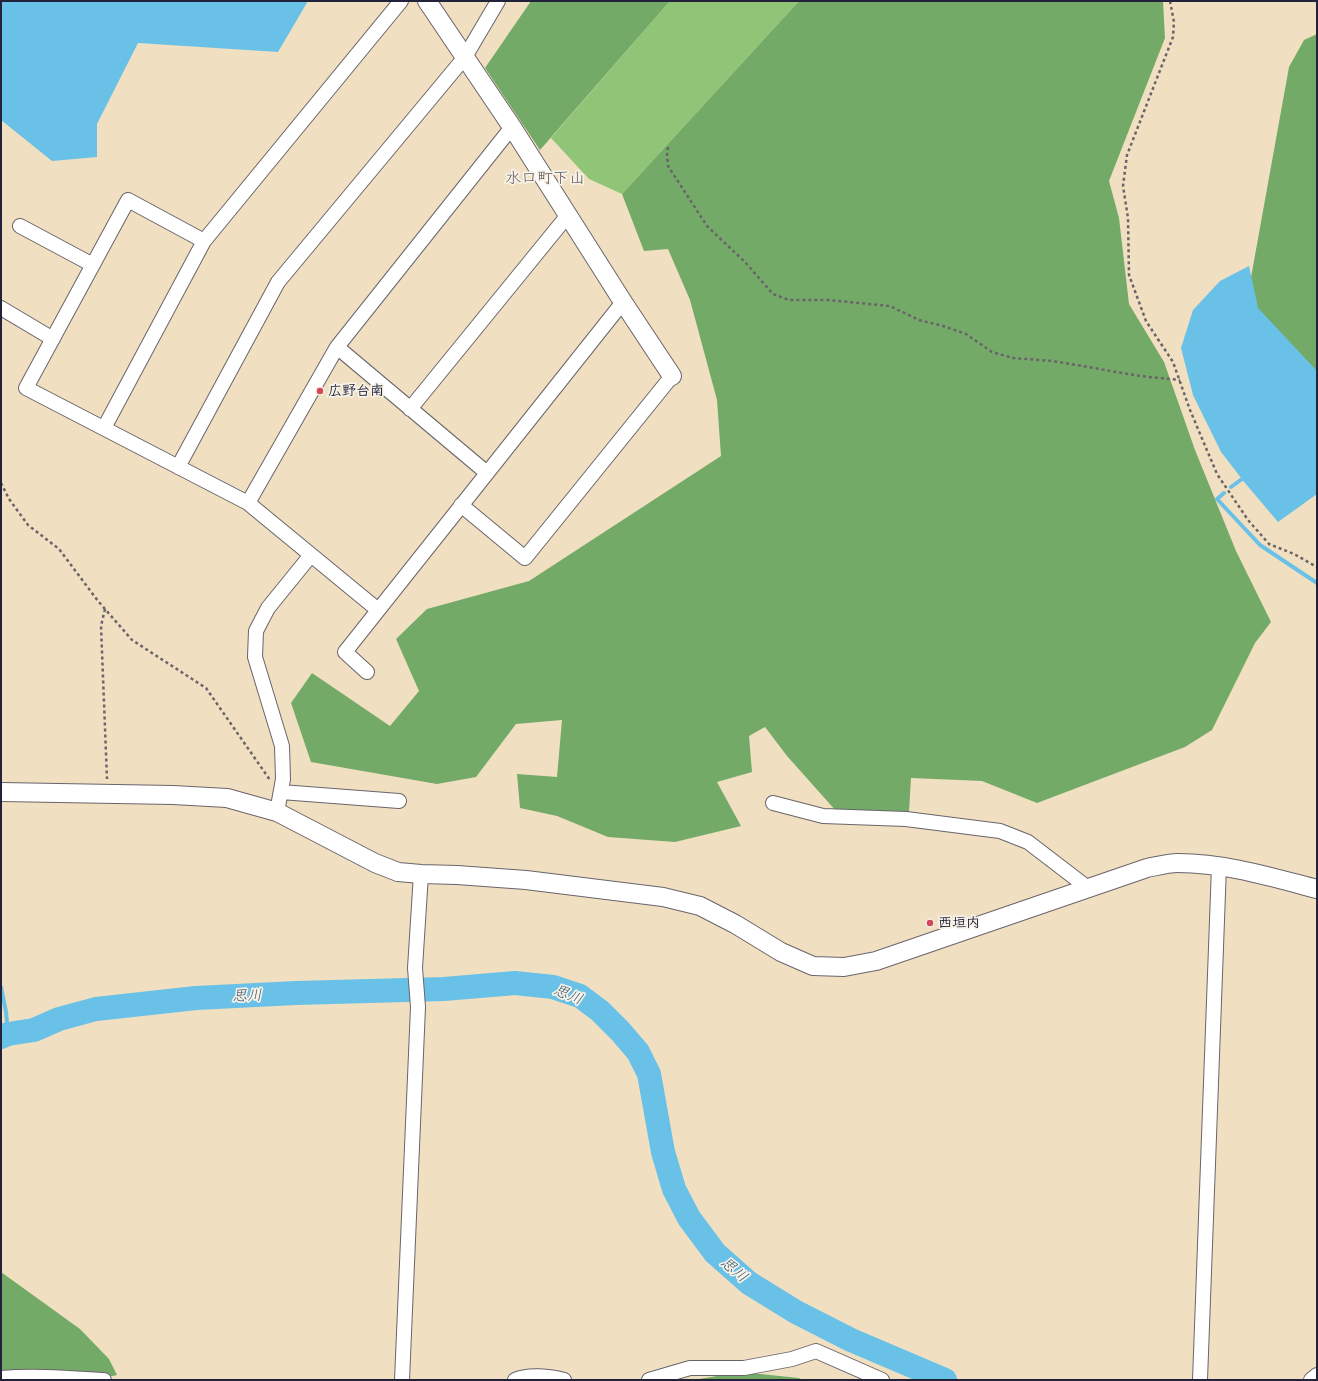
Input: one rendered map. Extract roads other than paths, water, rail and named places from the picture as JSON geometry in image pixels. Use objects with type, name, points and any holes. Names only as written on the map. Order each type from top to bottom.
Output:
[{"type":"street","points":[[104,428],[204,241],[401,1]]},
{"type":"street","points":[[427,1],[512,127],[623,302],[672,376],[525,558],[461,505]]},
{"type":"street","points":[[178,466],[278,282],[465,57],[498,1]]},
{"type":"street","points":[[248,503],[337,347],[512,127]]},
{"type":"street","points":[[204,241],[128,200],[26,388],[248,503],[378,610]]},
{"type":"street","points":[[410,408],[568,215]]},
{"type":"street","points":[[20,226],[93,265]]},
{"type":"street","points":[[367,672],[344,652],[623,302]]},
{"type":"street","points":[[1,308],[53,339]]},
{"type":"street","points":[[337,347],[487,473]]},
{"type":"street","points":[[277,812],[283,779],[282,746],[255,657],[256,631],[268,608],[311,555]]},
{"type":"street","points":[[1,792],[227,798],[277,812],[375,862],[398,872],[526,880],[663,897],[700,906],[735,924],[781,952],[813,966],[844,967],[876,961],[1147,868],[1176,862],[1219,866],[1253,872],[1317,889]]},
{"type":"street","points":[[281,792],[399,801]]},
{"type":"street","points":[[773,803],[823,816],[906,819],[1000,831],[1028,842],[1088,888]]},
{"type":"street","points":[[1200,1380],[1219,866]]},
{"type":"street","points":[[402,1380],[418,1007],[416,968],[421,874]]},
{"type":"street","points":[[649,1380],[690,1368],[744,1368],[792,1359],[816,1351],[882,1380]]},
{"type":"street","points":[[1311,1380],[1317,1375]]},
{"type":"street","points":[[516,1380],[522,1376],[564,1380]]},
{"type":"street","points":[[1,1378],[64,1377],[104,1380]]},
{"type":"water","points":[[1,1],[308,1],[278,52],[138,43],[97,124],[97,157],[52,161],[1,120]]},
{"type":"water","points":[[1249,266],[1258,308],[1317,371],[1317,494],[1278,522],[1221,452],[1193,395],[1181,348],[1193,310],[1220,281]]},
{"type":"waterway","points":[[1231,487],[1242,479]]},
{"type":"waterway","points":[[1224,493],[1217,499],[1260,545],[1317,583]]},
{"type":"waterway","name":"思川","points":[[1,1037],[8,1034],[34,1030],[59,1019],[96,1009],[196,998],[296,993],[444,989],[515,983],[553,987],[580,996],[600,1011],[638,1052],[649,1074],[663,1152],[674,1189],[689,1218],[715,1253],[749,1283],[796,1312],[851,1340],[945,1380]]},
{"type":"waterway","points":[[1,987],[6,1012],[8,1034]]},
{"type":"place","name":"広野台南","points":[[320,391]]},
{"type":"place","name":"西垣内","points":[[930,923]]},
{"type":"district","name":"水口町下山","points":[[545,178]]}]
